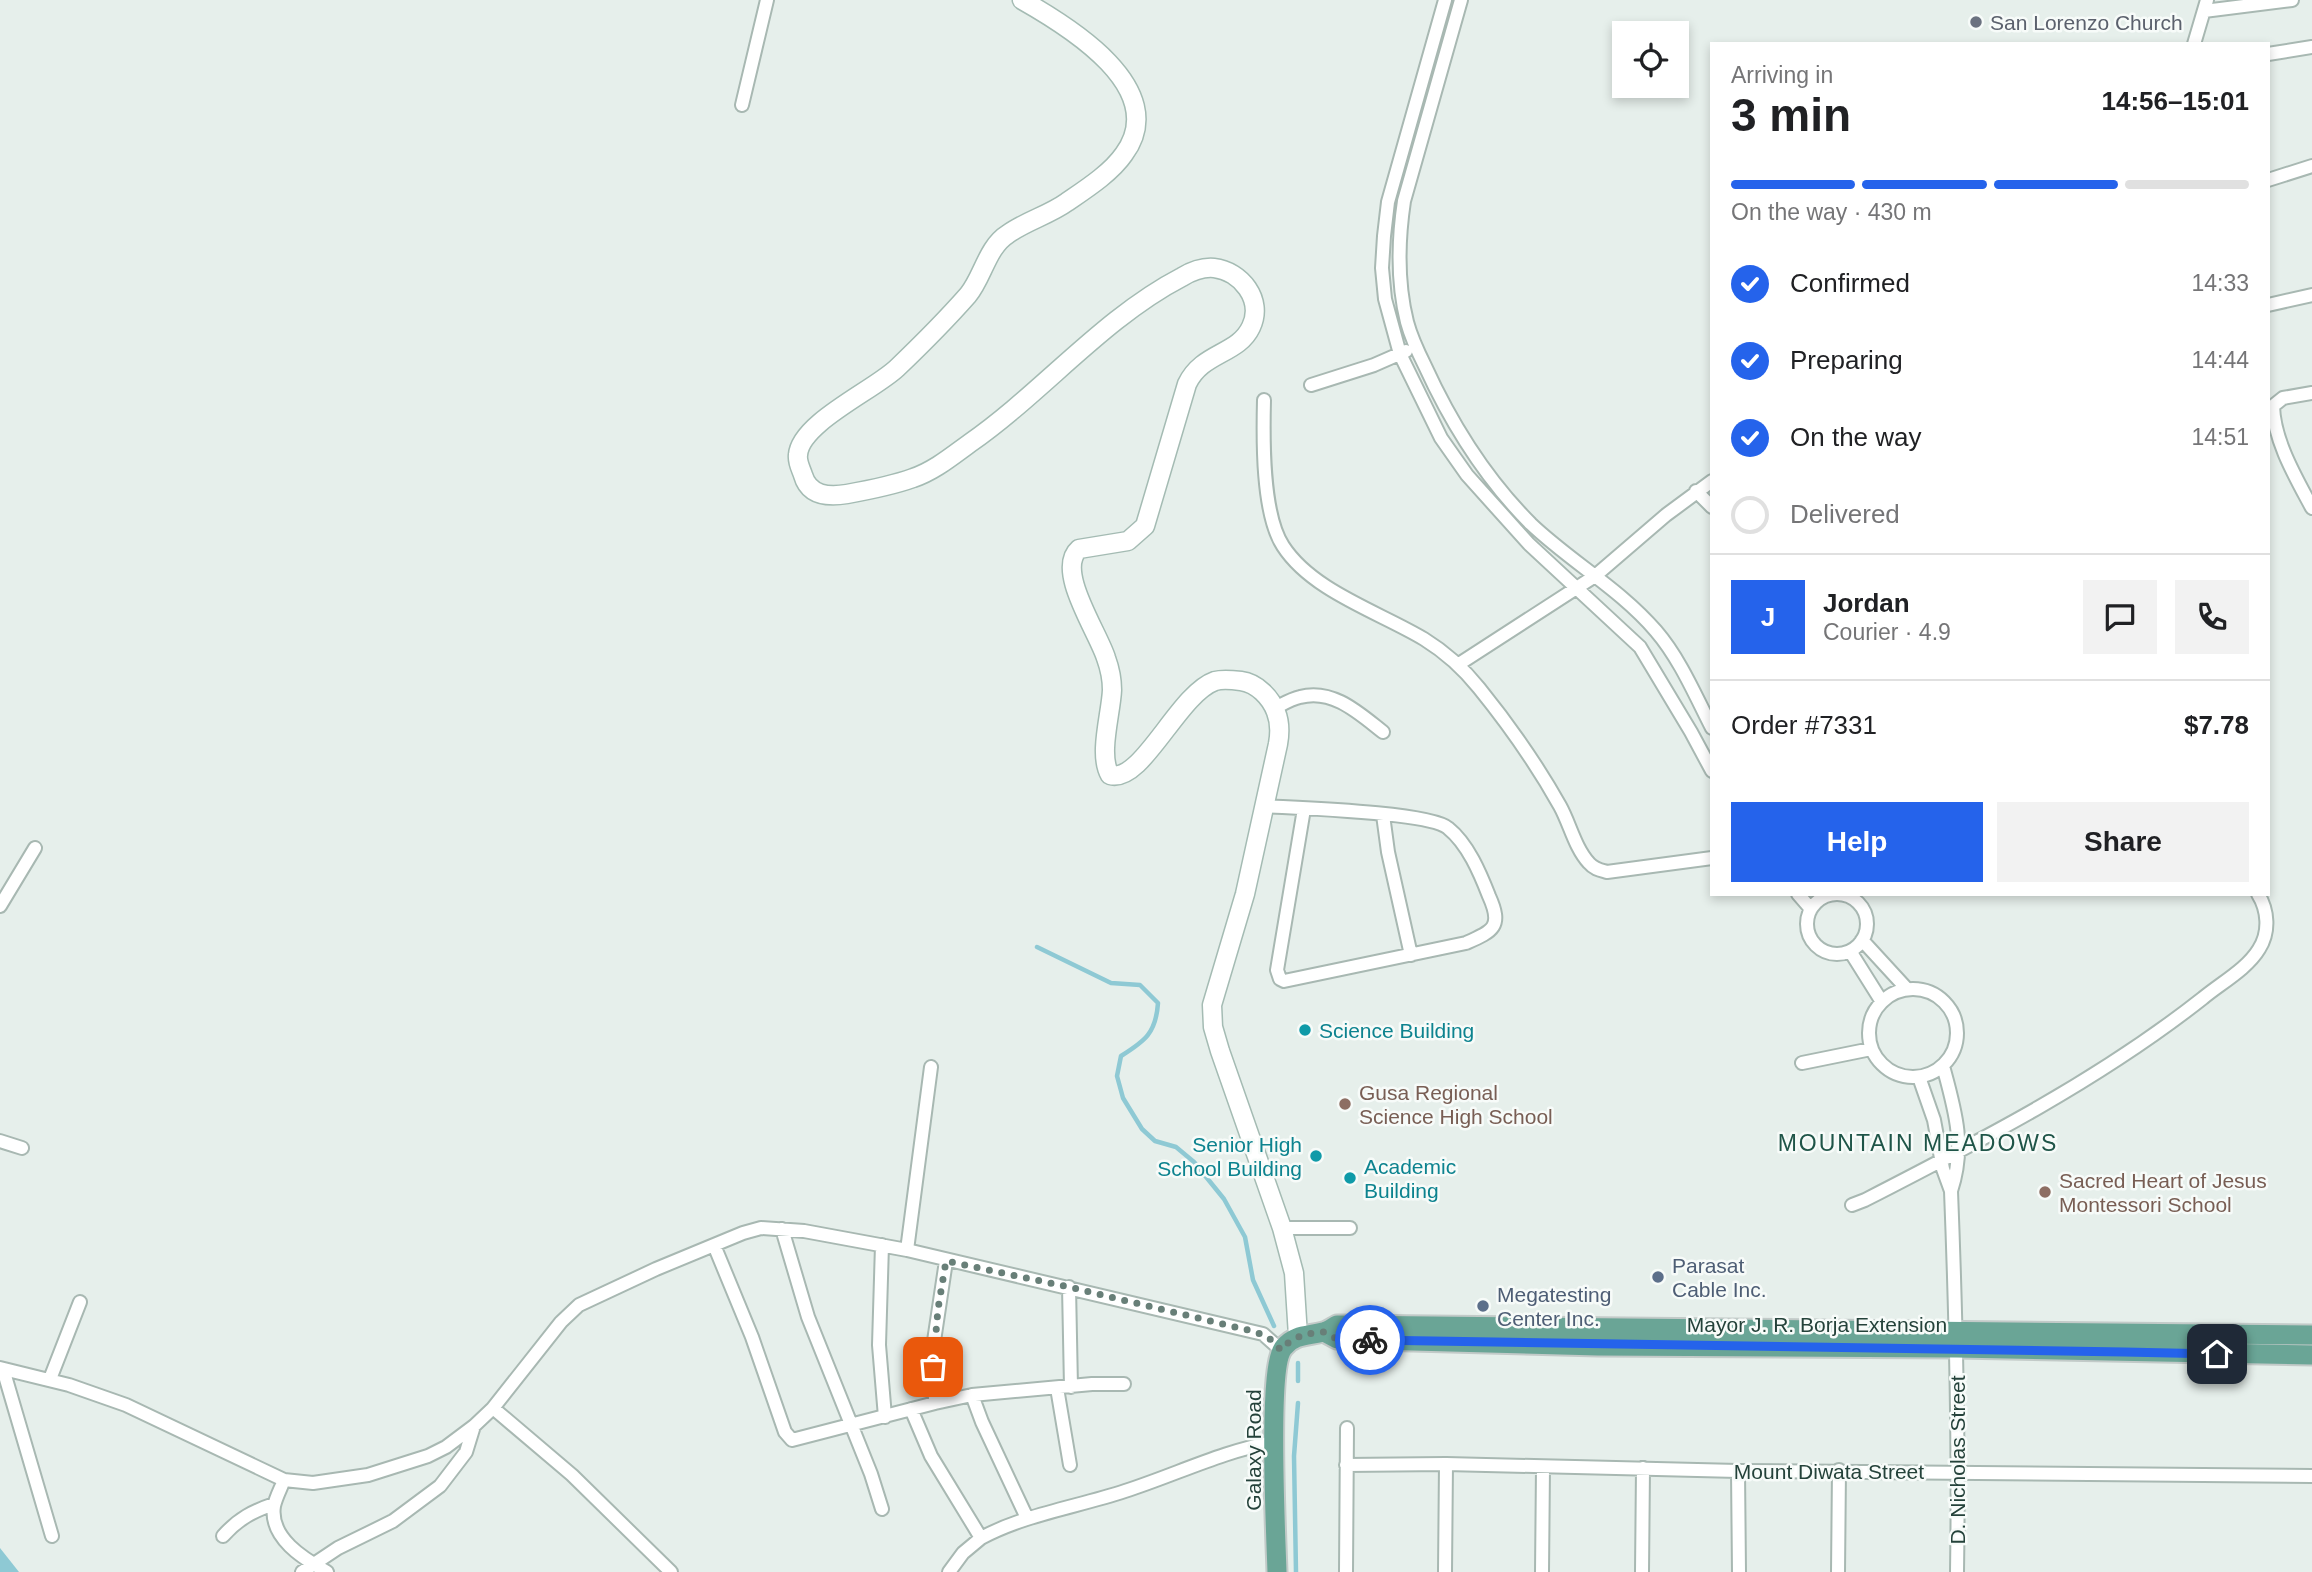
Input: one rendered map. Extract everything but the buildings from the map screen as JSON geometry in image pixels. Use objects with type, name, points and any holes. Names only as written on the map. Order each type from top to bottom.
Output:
[{"type":"main road","points":[[1022,0],[1086,41],[1122,78],[1135,110],[1132,139],[1124,155],[1068,202],[1008,233],[996,244],[981,276],[968,294],[929,336],[874,386],[825,418],[810,432],[800,446],[798,455],[804,481],[820,494],[834,496],[872,490],[923,474],[992,428],[1116,321],[1154,293],[1195,270],[1211,267],[1229,272],[1250,292],[1255,308],[1252,325],[1235,345],[1194,370],[1183,396],[1149,515],[1140,533],[1128,541],[1079,549],[1072,557],[1070,575],[1111,673],[1112,691],[1105,763],[1110,775],[1121,776],[1134,768],[1189,700],[1215,681],[1247,682],[1262,690],[1275,708],[1280,736],[1245,894],[1212,1005],[1213,1027],[1282,1228],[1294,1273],[1298,1336],[1281,1350]]},
{"type":"main road","name":"Mayor J. R. Borja Extension","points":[[1298,1336],[1324,1332],[1337,1339],[1957,1339],[2312,1335]]},
{"type":"main road","points":[[2216,1334],[2217,1354]]},
{"type":"main road","name":"Mayor J. R. Borja Extension","points":[[1957,1339],[2217,1354],[2312,1355]]},
{"type":"main road","name":"Galaxy Road","points":[[1277,1572],[1274,1442],[1276,1369],[1281,1350]]},
{"type":"street","points":[[742,105],[767,0]]},
{"type":"street","points":[[1445,0],[1388,202],[1382,268],[1385,299],[1400,354],[1441,438],[1466,475],[1521,536],[1640,647],[1710,767]]},
{"type":"street","points":[[1461,0],[1404,201],[1400,230],[1401,293],[1407,324],[1439,397],[1499,489],[1532,525],[1626,600],[1656,632],[1673,655],[1710,724]]},
{"type":"street","points":[[2195,42],[2205,5],[2292,0]]},
{"type":"street","points":[[2270,54],[2312,47]]},
{"type":"street","points":[[1402,151],[1419,154]]},
{"type":"street","points":[[2270,179],[2312,166]]},
{"type":"street","points":[[2270,305],[2312,295]]},
{"type":"street","points":[[1311,385],[1374,365],[1416,347]]},
{"type":"street","points":[[2312,393],[2283,398],[2273,406],[2273,417],[2281,442],[2312,508]]},
{"type":"street","points":[[1264,400],[1269,514],[1284,548],[1313,577],[1425,640],[1459,664],[1533,762],[1560,807],[1582,852],[1596,869],[1608,872],[1710,858]]},
{"type":"street","points":[[1459,664],[1595,576],[1710,482]]},
{"type":"street","points":[[1696,491],[1710,505]]},
{"type":"street","points":[[1275,708],[1300,697],[1324,696],[1342,702],[1383,732]]},
{"type":"street","points":[[1263,806],[1304,809],[1383,815],[1438,821],[1450,829],[1469,854],[1493,905],[1496,920],[1494,928],[1466,943],[1284,981],[1280,979],[1277,970],[1304,809]]},
{"type":"street","points":[[1383,815],[1388,852],[1411,954]]},
{"type":"street","points":[[0,906],[35,848]]},
{"type":"street","points":[[1800,896],[1811,909]]},
{"type":"street","points":[[1823,896],[1811,909],[1808,928],[1815,944],[1831,953],[1850,951],[1862,940],[1867,922],[1860,904],[1848,896]]},
{"type":"street","points":[[1852,1205],[2008,1126],[2101,1070],[2176,1019],[2247,963],[2260,948],[2266,930],[2266,906],[2259,896]]},
{"type":"street","points":[[1862,940],[1907,989]]},
{"type":"street","points":[[1850,951],[1882,1002]]},
{"type":"street","points":[[1907,989],[1924,990],[1939,997],[1951,1009],[1956,1023],[1957,1038],[1952,1053],[1943,1066],[1919,1077],[1904,1077],[1890,1071],[1879,1062],[1871,1049],[1869,1025],[1873,1013],[1893,993],[1907,989]]},
{"type":"street","points":[[1802,1063],[1871,1049]]},
{"type":"street","points":[[1943,1066],[1956,1113],[1960,1152],[1951,1191]]},
{"type":"street","points":[[907,1250],[931,1067]]},
{"type":"street","points":[[1919,1077],[1934,1120],[1951,1191]]},
{"type":"street","points":[[0,1140],[22,1147]]},
{"type":"street","name":"D. Nicholas Street","points":[[1951,1191],[1957,1339],[1957,1572]]},
{"type":"street","points":[[52,1536],[1,1369],[50,1379],[136,1409],[284,1480],[313,1483],[368,1475],[428,1456],[446,1447],[474,1426],[493,1408],[561,1322],[579,1305],[714,1245],[761,1228],[804,1231],[881,1245],[1069,1287],[1263,1335],[1281,1350]]},
{"type":"street","points":[[1282,1228],[1350,1228]]},
{"type":"street","points":[[782,1229],[808,1317],[882,1508]]},
{"type":"street","points":[[714,1245],[752,1337],[788,1438],[798,1440],[935,1402],[972,1395],[1092,1384],[1124,1384]]},
{"type":"street","points":[[881,1245],[879,1345],[885,1416]]},
{"type":"street","points":[[935,1402],[934,1341],[946,1261]]},
{"type":"street","points":[[1069,1287],[1071,1387]]},
{"type":"street","points":[[50,1379],[80,1301]]},
{"type":"street","points":[[1056,1388],[1070,1465]]},
{"type":"street","points":[[972,1395],[986,1432],[1027,1518]]},
{"type":"street","points":[[493,1408],[572,1475],[671,1572]]},
{"type":"street","points":[[911,1409],[931,1456],[981,1538]]},
{"type":"street","points":[[302,1572],[338,1548],[393,1521],[440,1486],[466,1452],[474,1426]]},
{"type":"street","points":[[1346,1572],[1347,1428]]},
{"type":"street","points":[[949,1572],[981,1538],[1027,1518],[1122,1492],[1245,1447],[1274,1442]]},
{"type":"street","points":[[1445,1572],[1446,1464]]},
{"type":"street","name":"Mount Diwata Street","points":[[1346,1465],[1446,1464],[1738,1471],[2312,1476]]},
{"type":"street","points":[[1542,1572],[1543,1467]]},
{"type":"street","points":[[1642,1572],[1643,1468]]},
{"type":"street","points":[[1738,1471],[1739,1572]]},
{"type":"street","points":[[1838,1572],[1839,1471]]},
{"type":"street","points":[[284,1480],[274,1504],[275,1519],[282,1537],[327,1572]]},
{"type":"street","points":[[223,1536],[242,1517],[274,1504]]},
{"type":"water","points":[[0,1548],[19,1572],[0,1572]]},
{"type":"waterway","points":[[1037,947],[1111,983],[1140,985],[1158,1003],[1155,1022],[1148,1035],[1121,1056],[1117,1076],[1123,1098],[1142,1129],[1155,1141],[1176,1147],[1194,1162],[1224,1199],[1245,1237],[1253,1280],[1274,1326]]},
{"type":"waterway","points":[[1298,1363],[1298,1381]]},
{"type":"waterway","points":[[1296,1572],[1294,1456],[1298,1403]]},
{"type":"way so far","points":[[933,1367],[934,1341],[946,1261],[1069,1287],[1256,1332],[1269,1338],[1281,1350],[1290,1341],[1305,1334],[1324,1332],[1337,1339],[1370,1340]]},
{"type":"place","name":"San Lorenzo Church","points":[[1976,22]]},
{"type":"place","name":"Science Building","points":[[1305,1030]]},
{"type":"place","name":"Gusa Regional Science High School","points":[[1345,1104]]},
{"type":"place","name":"Senior High School Building","points":[[1316,1156]]},
{"type":"place","name":"Academic Building","points":[[1350,1178]]},
{"type":"place","name":"Sacred Heart of Jesus Montessori School","points":[[2045,1192]]},
{"type":"place","name":"Parasat Cable Inc.","points":[[1658,1277]]},
{"type":"place","name":"Megatesting Center Inc.","points":[[1483,1306]]},
{"type":"district","name":"MOUNTAIN MEADOWS","points":[[1918,1143]]},
{"type":"route","points":[[1370,1340],[1598,1346],[1957,1348],[2217,1354]]}]
